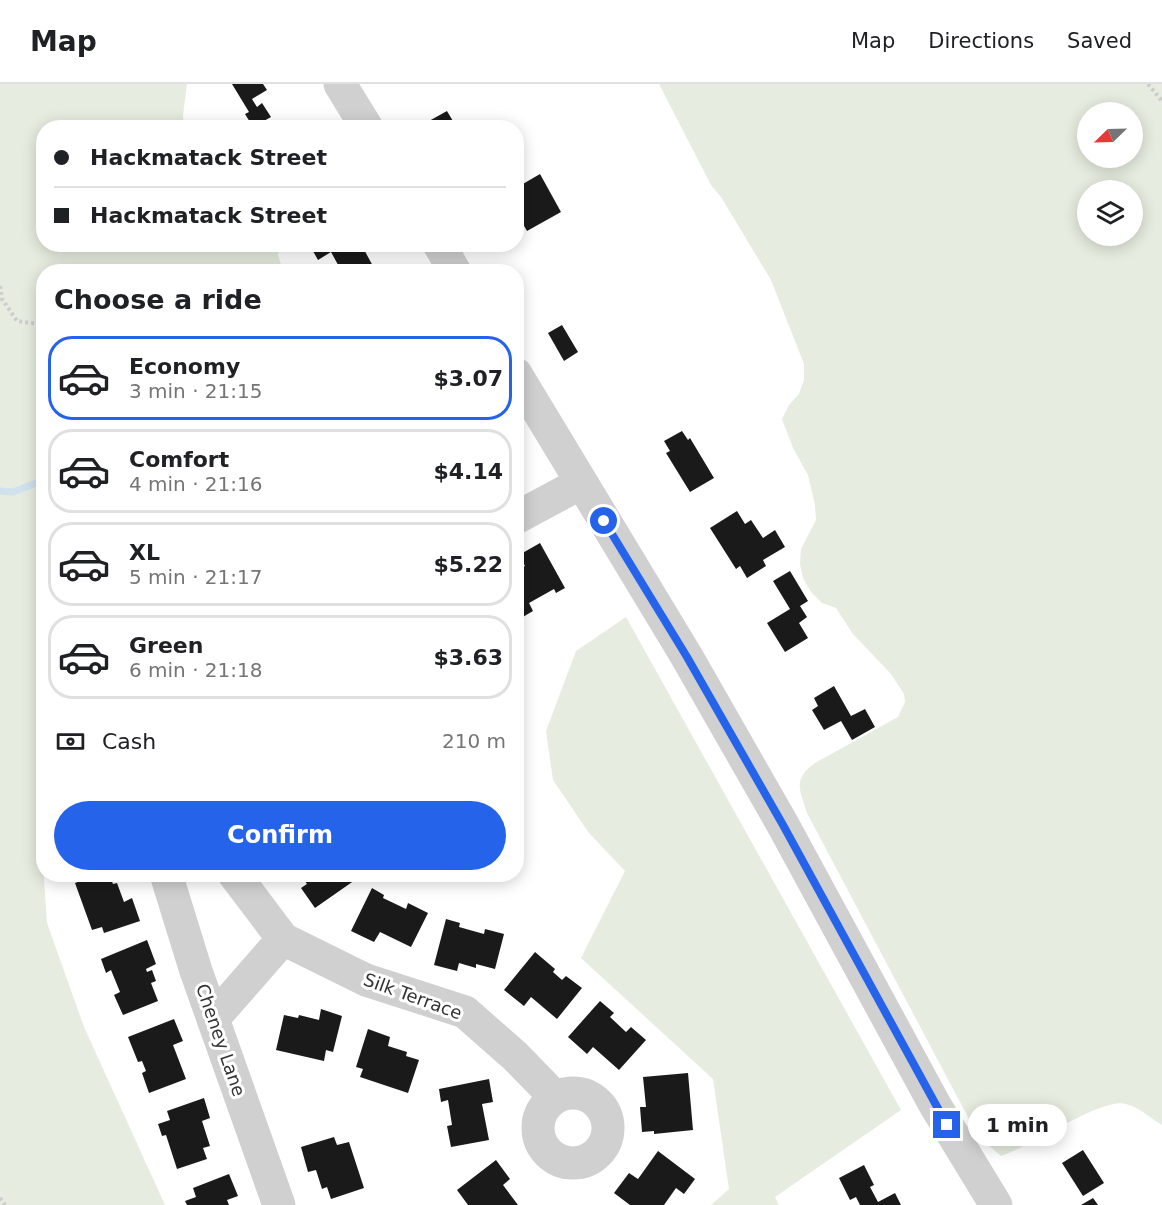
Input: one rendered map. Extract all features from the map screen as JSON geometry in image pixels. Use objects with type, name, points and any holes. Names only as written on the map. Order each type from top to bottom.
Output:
[{"type":"street","points":[[340,84],[362,120]]},
{"type":"street","points":[[524,387],[698,676],[789,836],[935,1106],[996,1205]]},
{"type":"street","points":[[524,514],[581,483]]},
{"type":"street","name":"Cheney Lane","points":[[169,882],[213,1019],[279,1205]]},
{"type":"street","name":"Silk Terrace","points":[[240,882],[283,939],[366,980],[465,1012],[515,1056],[555,1097]]},
{"type":"street","points":[[213,1019],[283,939]]},
{"type":"path","points":[[1148,84],[1162,101]]},
{"type":"path","points":[[0,286],[2,299],[17,321],[36,324]]},
{"type":"path","points":[[0,1198],[5,1205]]},
{"type":"shaded area","points":[[0,84],[187,84],[183,120],[36,120],[36,252],[278,252],[281,264],[36,264],[36,882],[44,882],[47,923],[84,1027],[165,1205],[0,1205]]},
{"type":"shaded area","points":[[659,84],[1162,84],[1162,1125],[1131,1105],[1115,1104],[1083,1115],[1001,1156],[978,1136],[807,813],[800,791],[803,775],[815,763],[898,717],[905,702],[904,694],[891,674],[853,634],[836,608],[822,603],[811,592],[803,578],[800,564],[801,549],[816,520],[815,505],[808,475],[793,448],[782,419],[789,405],[799,394],[804,380],[804,364],[771,280],[721,197],[711,185]]},
{"type":"shaded area","points":[[626,617],[901,1110],[775,1197],[779,1205],[711,1205],[729,1189],[713,1079],[581,958],[625,871],[589,833],[553,780],[546,731],[576,651]]},
{"type":"building","points":[[232,84],[263,84],[267,90],[252,99],[257,107],[262,103],[271,117],[266,120],[249,120],[245,114],[249,112]]},
{"type":"building","points":[[447,111],[452,120],[431,120]]},
{"type":"building","points":[[540,174],[561,212],[527,231],[524,226],[524,183]]},
{"type":"building","points":[[314,252],[331,252],[318,260]]},
{"type":"building","points":[[331,252],[365,252],[372,264],[338,264]]},
{"type":"building","points":[[562,325],[578,352],[564,361],[548,333]]},
{"type":"building","points":[[682,431],[688,440],[690,438],[714,478],[690,492],[666,453],[670,451],[664,441]]},
{"type":"building","points":[[737,511],[745,524],[751,520],[763,538],[775,530],[785,547],[763,560],[766,566],[747,578],[740,566],[736,569],[710,528]]},
{"type":"building","points":[[540,543],[565,588],[556,593],[554,589],[529,603],[533,611],[524,616],[525,566],[524,552]]},
{"type":"building","points":[[790,571],[808,601],[800,606],[807,617],[799,623],[808,638],[785,652],[767,623],[790,609],[773,581]]},
{"type":"building","points":[[834,686],[851,716],[865,709],[875,727],[852,740],[841,721],[824,730],[812,710],[818,706],[814,698]]},
{"type":"building","points":[[306,882],[352,882],[315,908],[301,888],[307,884]]},
{"type":"building","points":[[75,883],[117,883],[124,902],[132,898],[140,921],[104,933],[102,927],[92,930]]},
{"type":"building","points":[[372,888],[384,895],[383,898],[406,909],[408,903],[428,913],[411,947],[380,932],[374,942],[351,931]]},
{"type":"building","points":[[446,919],[460,923],[459,927],[484,934],[485,929],[504,934],[495,969],[476,964],[476,968],[459,963],[457,971],[434,965]]},
{"type":"building","points":[[147,940],[156,964],[146,969],[147,972],[152,970],[156,981],[151,983],[158,1001],[123,1015],[114,995],[120,992],[111,970],[106,973],[101,959]]},
{"type":"building","points":[[535,952],[555,969],[553,972],[562,980],[566,976],[582,988],[557,1019],[531,997],[524,1006],[504,990]]},
{"type":"building","points":[[600,1001],[614,1013],[610,1017],[626,1032],[631,1027],[646,1040],[619,1070],[593,1047],[587,1054],[568,1037]]},
{"type":"building","points":[[321,1009],[342,1016],[333,1052],[326,1050],[324,1061],[276,1050],[284,1015],[298,1018],[299,1015],[319,1020]]},
{"type":"building","points":[[174,1019],[183,1041],[173,1045],[186,1079],[149,1093],[142,1073],[146,1071],[142,1061],[138,1062],[128,1037]]},
{"type":"building","points":[[368,1029],[390,1037],[388,1046],[407,1052],[406,1056],[419,1060],[408,1093],[360,1077],[363,1069],[356,1067]]},
{"type":"building","points":[[688,1073],[693,1130],[654,1134],[654,1131],[642,1132],[640,1107],[646,1107],[643,1077]]},
{"type":"building","points":[[489,1079],[493,1102],[482,1104],[489,1140],[451,1147],[447,1126],[452,1125],[448,1100],[441,1102],[439,1089]]},
{"type":"building","points":[[204,1098],[210,1118],[202,1121],[210,1146],[203,1148],[207,1159],[177,1169],[166,1135],[162,1136],[158,1124],[170,1120],[167,1111]]},
{"type":"building","points":[[334,1137],[337,1145],[349,1142],[364,1188],[331,1199],[327,1187],[322,1189],[316,1170],[308,1172],[301,1147]]},
{"type":"building","points":[[1083,1150],[1104,1183],[1083,1196],[1062,1163]]},
{"type":"building","points":[[658,1151],[695,1179],[684,1194],[676,1188],[664,1205],[630,1205],[614,1193],[629,1173],[638,1179]]},
{"type":"building","points":[[496,1160],[510,1179],[503,1185],[518,1205],[468,1205],[457,1190]]},
{"type":"building","points":[[864,1165],[874,1185],[870,1187],[878,1202],[895,1193],[901,1205],[860,1205],[856,1197],[850,1200],[839,1178]]},
{"type":"building","points":[[229,1174],[238,1196],[227,1200],[229,1205],[187,1205],[185,1201],[196,1197],[193,1188]]},
{"type":"building","points":[[1093,1198],[1098,1205],[1081,1205]]},
{"type":"waterway","points":[[0,491],[13,492],[36,483]]},
{"type":"route","points":[[604,521],[687,657],[783,825],[947,1125]]}]
